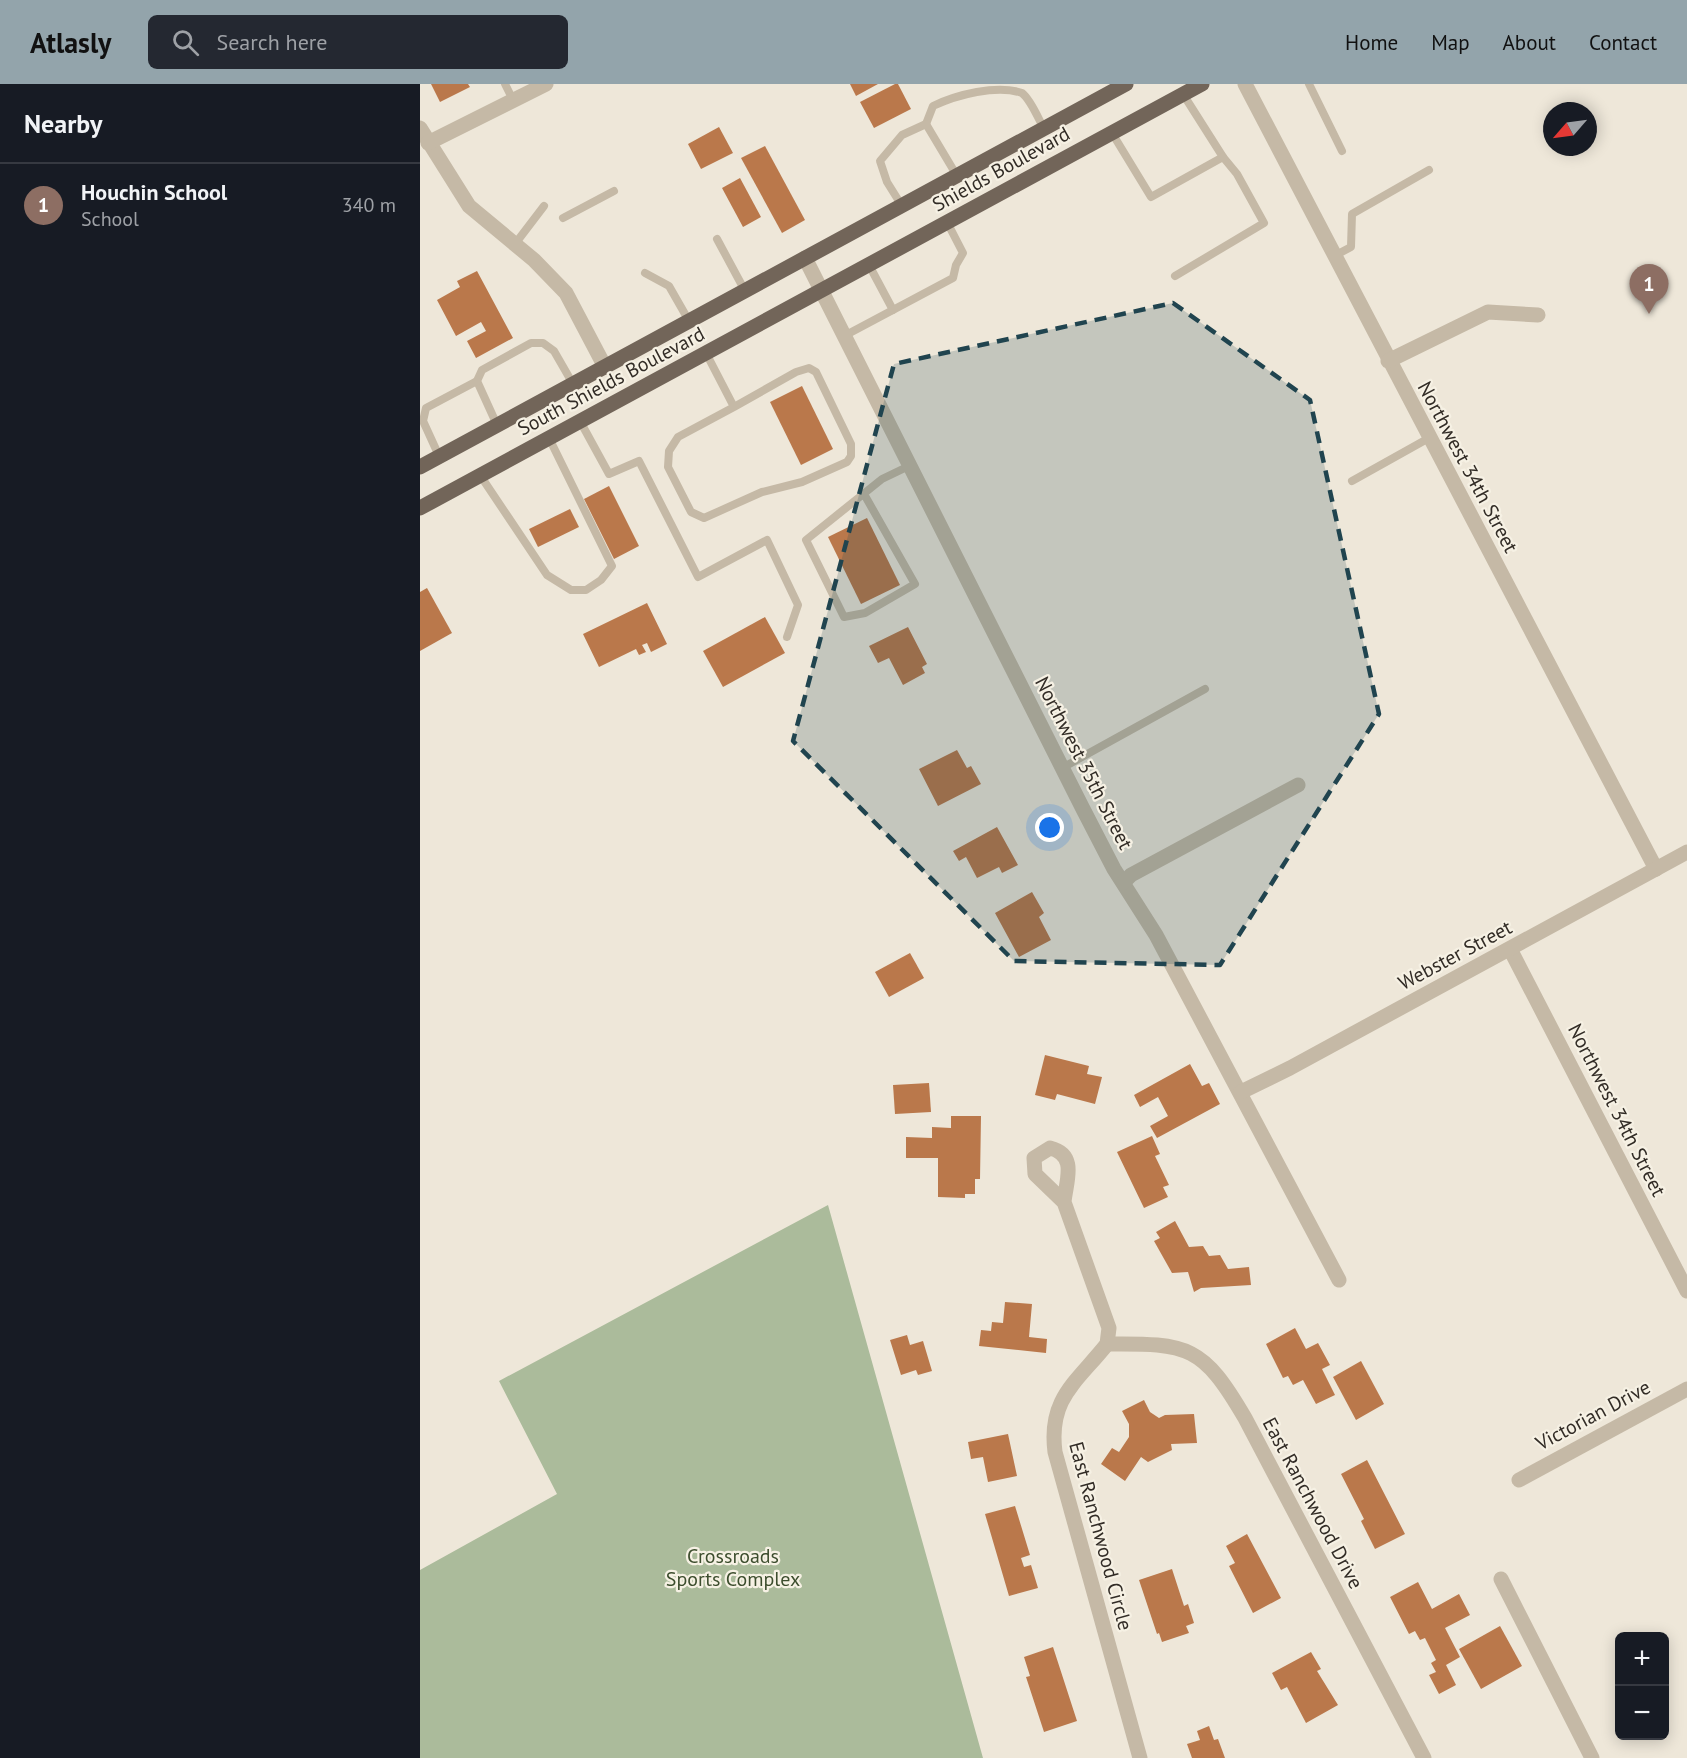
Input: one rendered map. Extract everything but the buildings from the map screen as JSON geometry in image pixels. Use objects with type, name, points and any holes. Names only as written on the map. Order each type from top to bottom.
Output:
[{"type":"main road","name":"Shields Boulevard","points":[[805,258],[1126,84]]},
{"type":"main road","name":"Shields Boulevard","points":[[821,291],[1202,84]]},
{"type":"main road","name":"South Shields Boulevard","points":[[420,467],[805,258]]},
{"type":"main road","name":"South Shields Boulevard","points":[[420,508],[821,291]]},
{"type":"street","points":[[428,143],[546,84]]},
{"type":"street","name":"Northwest 34th Street","points":[[1245,84],[1656,869]]},
{"type":"street","points":[[420,128],[469,206],[534,260],[566,293],[605,367]]},
{"type":"street","name":"Northwest 35th Street","points":[[805,258],[1062,768],[1241,1092],[1339,1280]]},
{"type":"street","points":[[1389,361],[1488,312],[1538,315]]},
{"type":"street","points":[[1124,882],[1131,874],[1298,785]]},
{"type":"street","name":"Webster Street","points":[[1241,1092],[1290,1068],[1687,852]]},
{"type":"street","name":"Northwest 34th Street","points":[[1510,949],[1687,1291]]},
{"type":"street","points":[[1064,1202],[1109,1328],[1107,1344]]},
{"type":"street","name":"East Ranchwood Drive","points":[[1107,1344],[1155,1343],[1170,1346],[1187,1351],[1217,1373],[1245,1418],[1424,1758]]},
{"type":"street","name":"East Ranchwood Circle","points":[[1107,1344],[1063,1395],[1056,1415],[1053,1437],[1064,1489],[1140,1758]]},
{"type":"street","name":"Victorian Drive","points":[[1519,1480],[1687,1389]]},
{"type":"street","points":[[1501,1579],[1592,1758]]},
{"type":"lane","points":[[505,84],[513,100]]},
{"type":"lane","points":[[1309,84],[1342,151]]},
{"type":"lane","points":[[902,206],[887,182],[880,161],[902,135],[926,124],[933,106],[956,95],[991,87],[1010,88],[1023,94],[1044,129]]},
{"type":"lane","points":[[1175,276],[1264,223],[1237,174],[1223,157],[1183,94]]},
{"type":"lane","points":[[926,124],[957,176]]},
{"type":"lane","points":[[1112,133],[1151,197],[1223,157]]},
{"type":"lane","points":[[1334,256],[1351,247],[1352,214],[1429,170]]},
{"type":"lane","points":[[563,218],[614,191]]},
{"type":"lane","points":[[514,244],[544,206]]},
{"type":"lane","points":[[844,336],[953,278],[956,265],[963,254],[947,222]]},
{"type":"lane","points":[[717,238],[745,291]]},
{"type":"lane","points":[[869,265],[893,310]]},
{"type":"lane","points":[[645,273],[669,286],[689,321]]},
{"type":"lane","points":[[439,456],[423,421],[426,408],[477,381],[482,370],[531,343],[543,343],[554,351],[573,384]]},
{"type":"lane","points":[[706,353],[734,407]]},
{"type":"lane","points":[[809,368],[816,372],[851,444],[851,456],[847,462],[802,482],[762,492],[704,518],[691,512],[668,467],[669,451],[678,437],[734,407],[796,372],[809,368]]},
{"type":"lane","points":[[477,381],[497,425]]},
{"type":"lane","points":[[580,422],[609,474],[639,461],[698,577],[767,540],[798,605],[787,637]]},
{"type":"lane","points":[[480,475],[547,575],[571,590],[585,590],[601,580],[612,566],[549,438]]},
{"type":"lane","points":[[1352,481],[1429,438]]},
{"type":"lane","points":[[864,494],[915,585],[866,614],[844,617],[806,540],[882,479],[909,466]]},
{"type":"lane","points":[[1062,768],[1205,689]]},
{"type":"highlighted area","points":[[1173,303],[1310,400],[1379,714],[1220,965],[1014,961],[793,741],[894,364]]},
{"type":"green space","name":"Crossroads Sports Complex","points":[[828,1205],[983,1758],[420,1758],[420,1570],[557,1494],[499,1381]]},
{"type":"place","name":"Houchin School","points":[[1649,314]]}]
